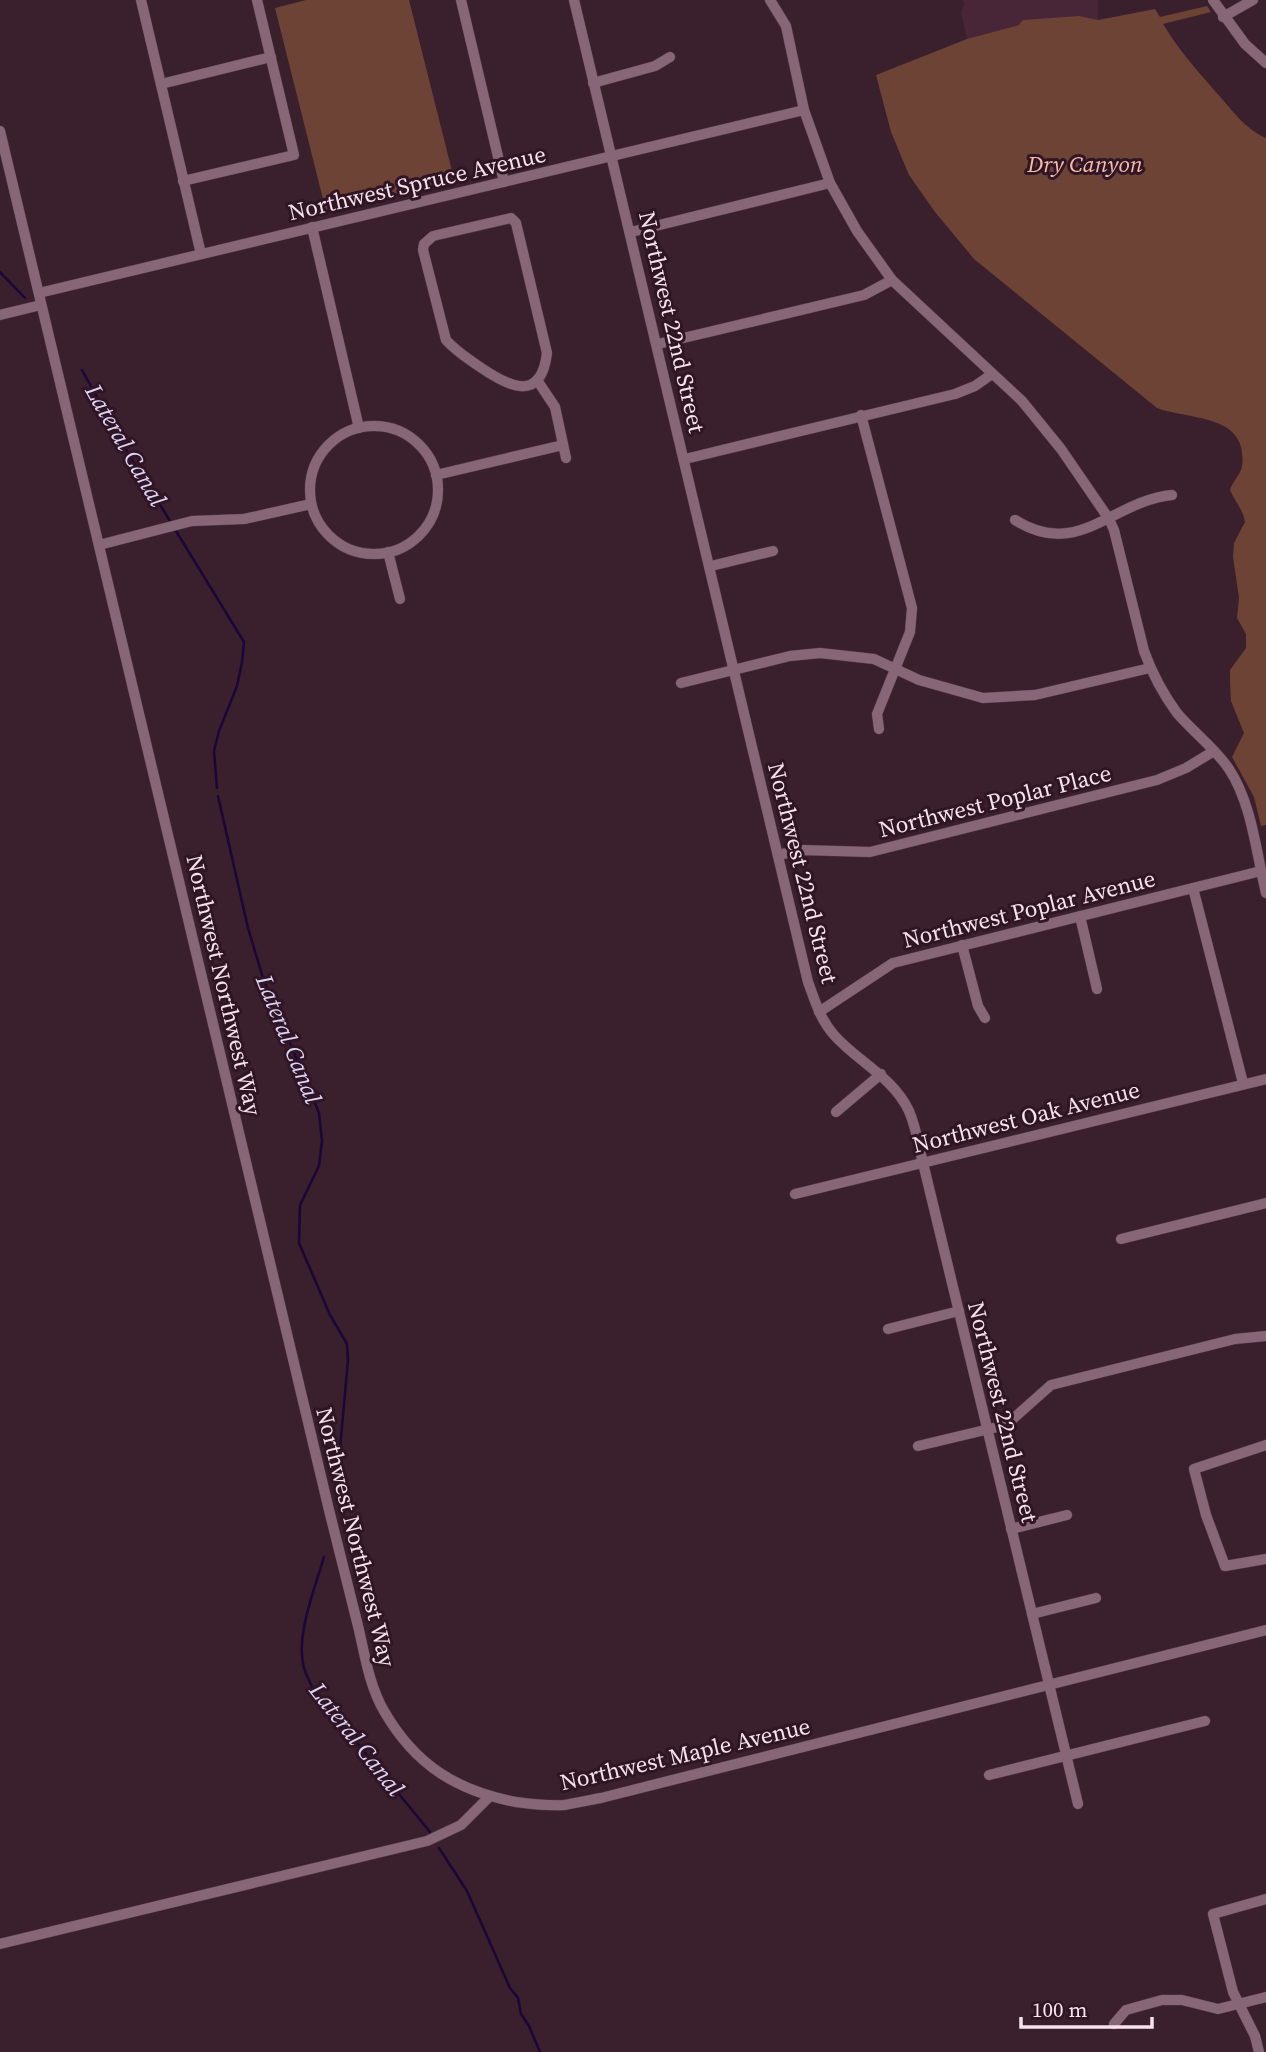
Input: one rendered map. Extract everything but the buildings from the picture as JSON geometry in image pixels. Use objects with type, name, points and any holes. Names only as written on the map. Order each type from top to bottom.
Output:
[{"type":"street","points":[[141,0],[201,254]]},
{"type":"street","points":[[183,181],[294,155],[257,0]]},
{"type":"street","points":[[461,0],[504,181]]},
{"type":"street","name":"Northwest 22nd Street","points":[[574,0],[808,982],[819,1012],[833,1034],[881,1074],[909,1111],[1078,1804]]},
{"type":"street","points":[[770,0],[786,26],[804,110],[830,183],[857,231],[892,280],[1022,401],[1042,424],[1109,519],[1115,530],[1150,668],[1178,714],[1228,766],[1238,785],[1246,807],[1266,893]]},
{"type":"street","points":[[1213,0],[1245,44],[1266,63]]},
{"type":"street","points":[[1223,17],[1253,0]]},
{"type":"street","points":[[160,84],[271,57]]},
{"type":"street","points":[[593,83],[655,66],[670,57]]},
{"type":"street","name":"Northwest Spruce Avenue","points":[[39,293],[804,110]]},
{"type":"street","name":"Northwest Northwest Way","points":[[0,131],[372,1683],[384,1710],[417,1755],[439,1774],[460,1786],[489,1797]]},
{"type":"street","points":[[631,232],[830,183]]},
{"type":"street","points":[[511,218],[516,223],[547,353],[545,367],[537,380],[527,386],[513,387],[503,383],[455,350],[446,340],[423,250],[428,239],[502,219],[511,218]]},
{"type":"street","points":[[312,228],[359,428]]},
{"type":"street","points":[[658,344],[864,295],[892,280]]},
{"type":"street","points":[[0,315],[41,304]]},
{"type":"street","points":[[685,459],[955,394],[975,386],[992,374]]},
{"type":"street","points":[[537,380],[555,407],[566,458]]},
{"type":"street","points":[[861,415],[912,608],[910,632],[877,714],[879,729]]},
{"type":"street","points":[[385,426],[404,432],[420,444],[431,460],[436,475],[438,499],[432,518],[421,534],[402,547],[381,554],[359,552],[338,544],[322,529],[311,504],[309,487],[314,465],[326,446],[344,432],[359,428],[385,426]]},
{"type":"street","points":[[436,475],[563,445]]},
{"type":"street","points":[[1015,520],[1027,528],[1065,535],[1109,519],[1134,504],[1154,497],[1172,495]]},
{"type":"street","points":[[99,545],[192,521],[244,519],[311,504]]},
{"type":"street","points":[[710,566],[773,551]]},
{"type":"street","points":[[388,552],[400,598]]},
{"type":"street","points":[[681,683],[790,656],[820,653],[874,660],[919,680],[983,698],[1035,695],[1150,668]]},
{"type":"street","name":"Northwest Poplar Place","points":[[778,855],[802,850],[870,852],[1157,780],[1186,768],[1214,751]]},
{"type":"street","name":"Northwest Poplar Avenue","points":[[819,1012],[893,962],[1261,872]]},
{"type":"street","points":[[1194,888],[1243,1083]]},
{"type":"street","points":[[1080,916],[1097,989]]},
{"type":"street","points":[[962,945],[978,1006],[985,1018]]},
{"type":"street","points":[[836,1112],[881,1074]]},
{"type":"street","name":"Northwest Oak Avenue","points":[[795,1194],[1266,1079]]},
{"type":"street","points":[[1121,1239],[1266,1203]]},
{"type":"street","points":[[888,1329],[959,1311]]},
{"type":"street","points":[[918,1447],[1006,1425],[1051,1385],[1235,1339],[1266,1336]]},
{"type":"street","points":[[1266,1445],[1194,1469],[1206,1515],[1226,1566],[1266,1559]]},
{"type":"street","points":[[1011,1529],[1067,1515]]},
{"type":"street","points":[[1032,1614],[1096,1598]]},
{"type":"street","name":"Northwest Maple Avenue","points":[[489,1797],[562,1805],[601,1798],[1266,1630]]},
{"type":"street","points":[[989,1775],[1205,1721]]},
{"type":"street","points":[[0,1944],[427,1841],[461,1825],[489,1797]]},
{"type":"street","points":[[1259,2052],[1255,2036],[1233,1992],[1213,1914],[1266,1899]]},
{"type":"street","points":[[1114,2024],[1126,2010],[1162,2000],[1182,2000],[1218,2009],[1266,1997]]},
{"type":"shaded area","points":[[963,0],[1098,0],[1098,20],[1078,16],[1019,25],[967,39],[961,13]]},
{"type":"green space","points":[[306,0],[409,0],[454,179],[326,211],[275,8]]},
{"type":"green space","name":"Dry Canyon","points":[[1207,6],[1211,12],[1163,24],[1187,58],[1238,117],[1266,138],[1266,825],[1261,826],[1254,797],[1232,757],[1244,733],[1231,701],[1230,670],[1246,648],[1246,634],[1237,618],[1239,598],[1233,557],[1234,543],[1245,522],[1230,490],[1242,466],[1242,449],[1236,436],[1214,422],[1157,408],[974,259],[909,175],[891,132],[876,75],[967,39],[1019,25],[1023,20],[1079,16],[1098,20],[1155,9],[1160,17]]},
{"type":"waterway","points":[[0,272],[25,298]]},
{"type":"waterway","name":"Lateral Canal","points":[[82,370],[129,455],[170,521]]},
{"type":"waterway","name":"Lateral Canal","points":[[176,531],[244,642],[237,686],[214,751],[217,788]]},
{"type":"waterway","name":"Lateral Canal","points":[[218,796],[248,928],[263,978],[319,1113],[322,1141],[319,1166],[300,1205],[299,1243],[330,1315],[347,1344],[348,1360],[337,1482]]},
{"type":"waterway","name":"Lateral Canal","points":[[324,1557],[304,1627],[304,1668],[313,1689],[430,1832]]},
{"type":"waterway","name":"Lateral Canal","points":[[439,1848],[467,1891],[510,1988],[518,1998],[521,2014],[540,2052]]}]
